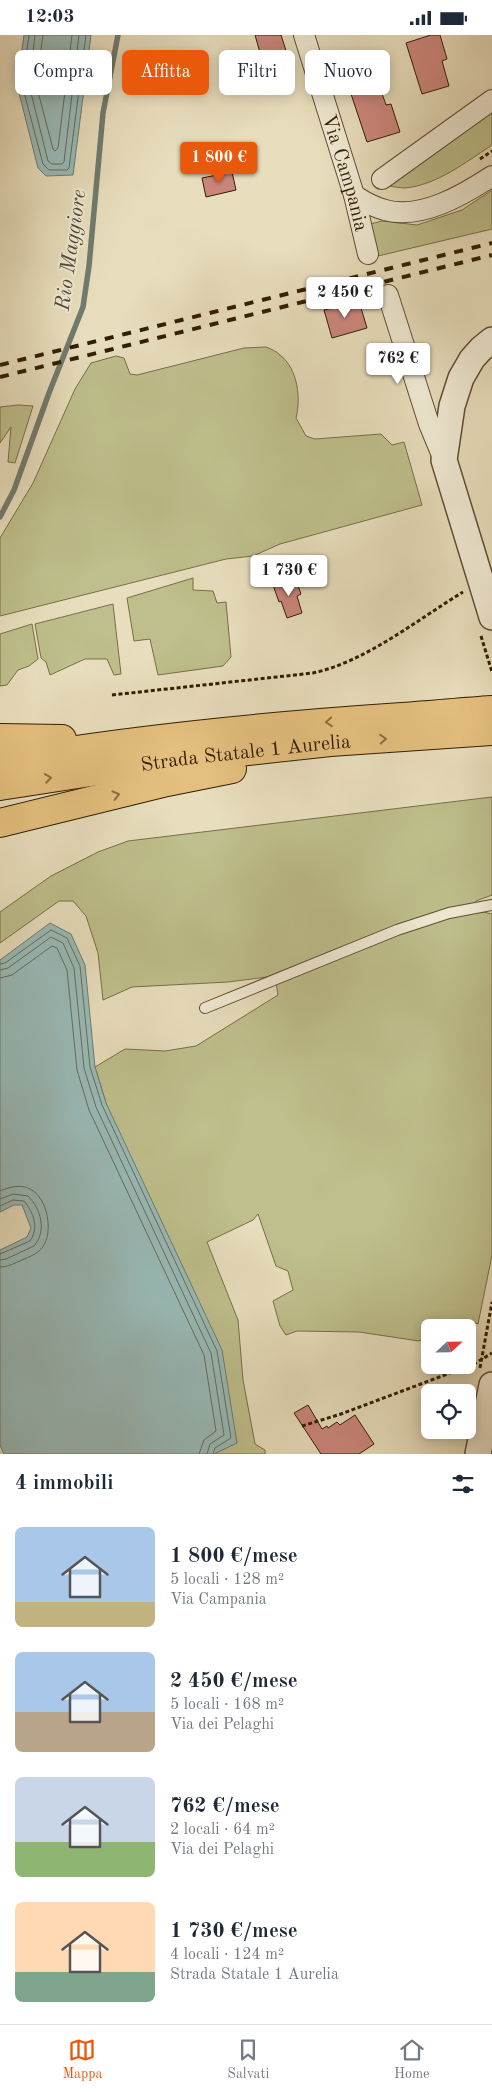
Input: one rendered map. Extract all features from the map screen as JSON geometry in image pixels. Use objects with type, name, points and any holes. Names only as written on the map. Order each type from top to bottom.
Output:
[{"type":"highway","name":"Strada Statale 1 Aurelia","points":[[0,786],[175,759],[474,725],[492,710]]},
{"type":"highway","name":"Strada Statale 1 Aurelia","points":[[0,762],[151,739],[356,719],[474,725]]},
{"type":"highway","points":[[0,738],[151,739]]},
{"type":"highway","points":[[0,823],[167,782],[278,761],[330,742]]},
{"type":"street","name":"Via Campania","points":[[304,35],[354,195],[368,254]]},
{"type":"street","points":[[382,179],[492,100]]},
{"type":"street","points":[[354,195],[370,205],[386,211],[406,211],[435,205],[459,196],[492,176]]},
{"type":"street","points":[[388,295],[429,425],[444,460],[492,617]]},
{"type":"street","points":[[444,460],[452,406],[461,377],[472,359],[492,340]]},
{"type":"street","points":[[478,1454],[486,1377]]},
{"type":"lane","points":[[205,1008],[397,930],[449,913],[492,905]]},
{"type":"path","points":[[478,160],[492,151]]},
{"type":"path","points":[[112,695],[313,673],[331,669],[363,655],[480,581]]},
{"type":"path","points":[[486,1377],[481,1359],[492,1302]]},
{"type":"path","points":[[302,1426],[350,1411],[474,1364],[492,1353]]},
{"type":"green space","points":[[492,109],[492,145],[440,178],[405,188],[386,186]]},
{"type":"green space","points":[[492,190],[492,229],[378,256],[370,224],[382,221],[417,225],[462,210]]},
{"type":"green space","points":[[266,347],[278,354],[291,368],[298,393],[296,418],[306,436],[315,439],[381,434],[392,445],[404,442],[422,505],[280,544],[253,556],[226,559],[0,616],[0,538],[33,483],[75,389],[91,363],[116,356],[124,358],[130,374],[137,375],[244,348]]},
{"type":"green space","points":[[33,406],[15,463],[8,462],[11,427],[0,443],[0,407]]},
{"type":"green space","points":[[193,578],[193,590],[213,591],[217,603],[226,602],[231,657],[223,666],[158,675],[150,639],[134,641],[127,598]]},
{"type":"green space","points":[[113,604],[121,674],[114,675],[107,659],[85,659],[50,675],[46,662],[41,658],[35,624]]},
{"type":"green space","points":[[32,624],[38,659],[29,666],[18,670],[7,685],[0,686],[0,634]]},
{"type":"green space","points":[[492,797],[492,895],[476,901],[475,905],[479,911],[492,914],[492,1255],[478,1324],[476,1323],[476,1319],[421,1319],[421,1340],[419,1341],[359,1332],[297,1331],[286,1335],[280,1326],[273,1301],[293,1290],[288,1271],[276,1266],[258,1214],[253,1220],[207,1242],[238,1320],[243,1380],[255,1444],[265,1450],[265,1454],[214,1454],[237,1442],[106,1103],[95,1067],[125,1049],[165,1051],[196,1046],[278,995],[275,976],[228,982],[132,987],[103,1000],[98,953],[86,916],[73,901],[59,901],[0,943],[0,912],[51,876],[98,852],[128,841]]},
{"type":"water","points":[[24,35],[91,35],[89,50],[22,50]]},
{"type":"water","points":[[20,95],[83,95],[73,175],[46,176],[38,168]]},
{"type":"water","points":[[50,923],[71,934],[85,965],[95,1067],[106,1103],[222,1350],[237,1443],[214,1454],[4,1454],[0,1445],[0,1250],[27,1237],[31,1228],[22,1205],[14,1205],[0,1212],[0,960]]},
{"type":"building","points":[[255,35],[281,35],[286,50],[259,50]]},
{"type":"building","points":[[431,35],[440,35],[447,59],[442,61],[449,86],[422,94],[406,43]]},
{"type":"building","points":[[351,95],[383,95],[386,105],[391,104],[400,132],[367,142]]},
{"type":"building","points":[[232,172],[236,190],[206,197],[202,178]]},
{"type":"building","points":[[359,301],[367,328],[332,338],[324,310]]},
{"type":"building","points":[[295,577],[301,594],[297,596],[302,613],[287,618],[273,585]]},
{"type":"building","points":[[308,1405],[322,1429],[327,1426],[328,1428],[337,1422],[340,1425],[355,1415],[374,1444],[359,1454],[321,1454],[294,1413]]},
{"type":"waterway","name":"Rio Maggiore","points":[[0,517],[14,490],[83,307],[89,266],[103,113],[118,35]]},
{"type":"railway","points":[[0,365],[492,243]]},
{"type":"railway","points":[[0,377],[492,255]]}]
